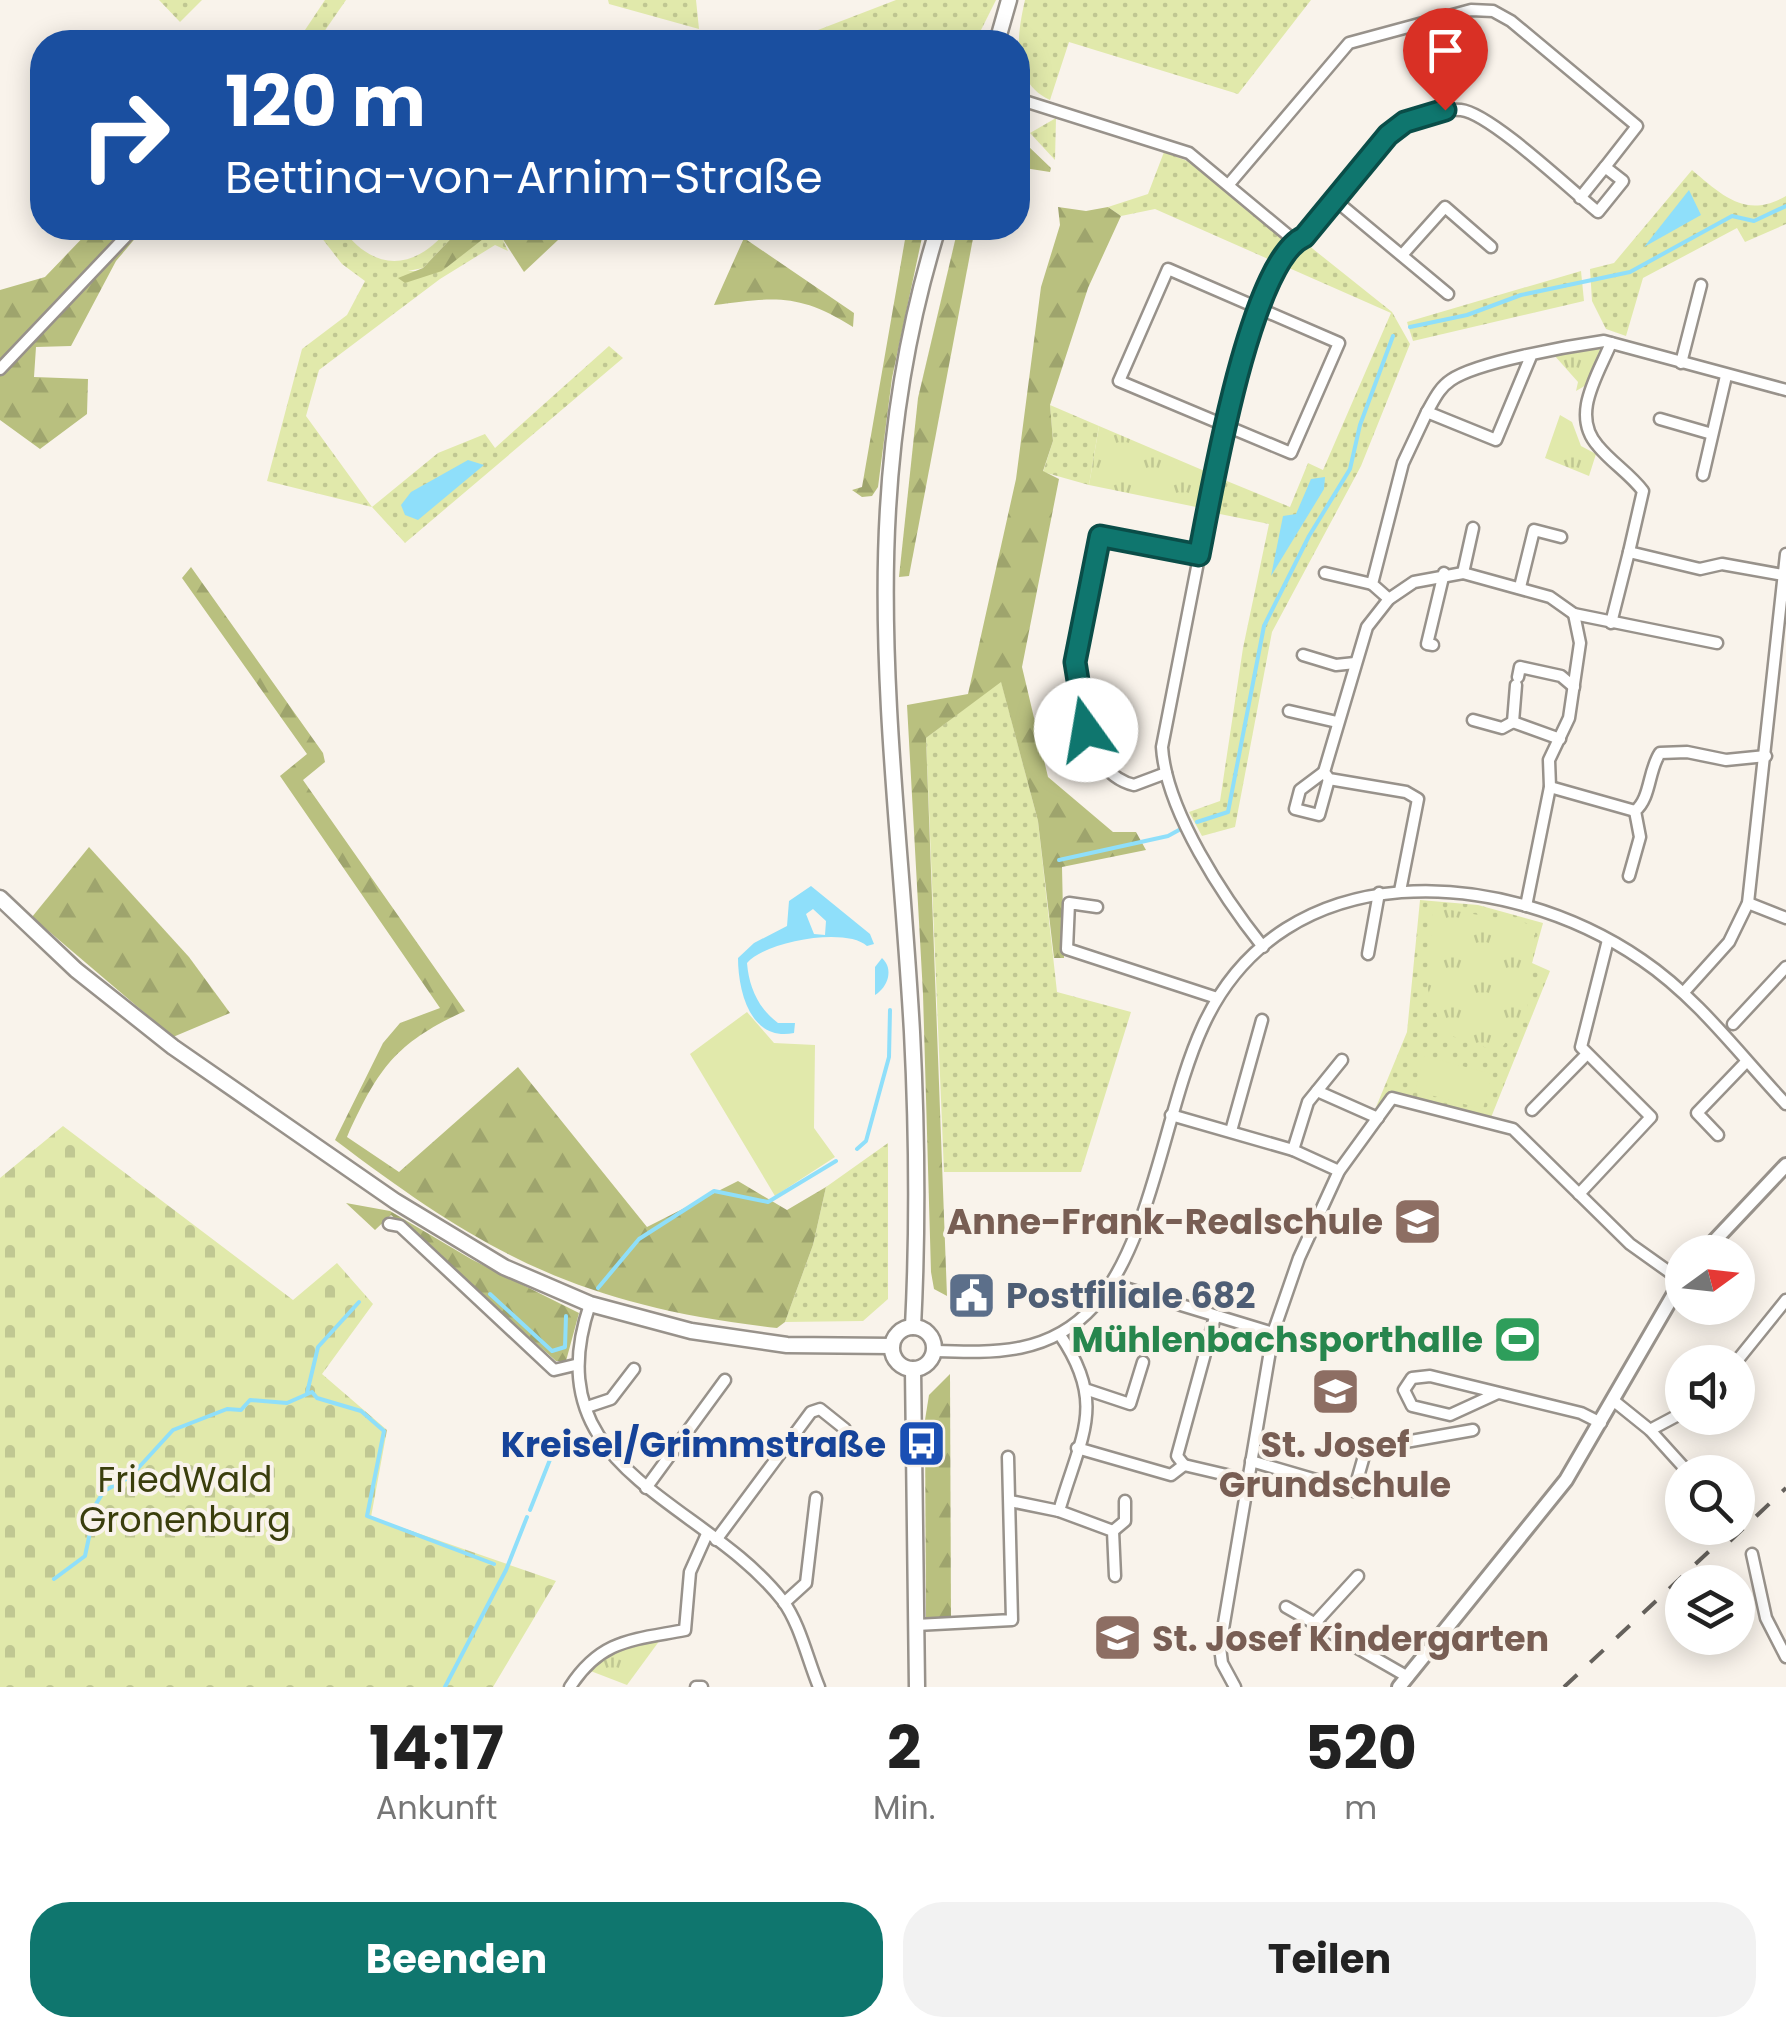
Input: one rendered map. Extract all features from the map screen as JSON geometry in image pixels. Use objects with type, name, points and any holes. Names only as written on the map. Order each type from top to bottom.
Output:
[{"type":"main road","points":[[1000,30],[1009,0]]},
{"type":"main road","points":[[912,1327],[912,1049],[888,726],[883,562],[897,402],[935,240]]},
{"type":"main road","points":[[0,898],[142,1024],[326,1154],[476,1252],[590,1304],[665,1325],[744,1340],[892,1346]]},
{"type":"main road","points":[[912,1327],[927,1332],[934,1352],[926,1364],[913,1369],[899,1363],[892,1346],[898,1334],[912,1327]]},
{"type":"main road","points":[[913,1369],[917,1687]]},
{"type":"street","points":[[1230,183],[1350,43],[1472,10],[1493,12],[1512,21],[1636,126],[1580,198]]},
{"type":"street","points":[[1030,103],[1188,153],[1230,183],[1295,241]]},
{"type":"street","points":[[1263,948],[1198,847],[1166,773],[1164,729],[1238,360],[1295,241],[1304,237],[1388,135],[1405,122],[1464,110],[1480,116],[1598,212],[1623,181],[1605,167]]},
{"type":"street","points":[[1335,200],[1448,294]]},
{"type":"street","points":[[1402,255],[1445,206],[1491,247]]},
{"type":"street","points":[[0,370],[123,240]]},
{"type":"street","points":[[1168,268],[1339,343],[1291,453],[1224,427],[1119,380],[1168,268]]},
{"type":"street","points":[[1681,363],[1702,285]]},
{"type":"street","points":[[1611,343],[1590,390],[1585,417],[1596,445],[1624,468],[1642,492],[1611,623]]},
{"type":"street","points":[[1372,584],[1404,463],[1428,412],[1446,383],[1458,375],[1577,344],[1611,343],[1786,390]]},
{"type":"street","points":[[1428,412],[1496,440],[1531,356]]},
{"type":"street","points":[[1703,475],[1726,376]]},
{"type":"street","points":[[1660,419],[1712,434]]},
{"type":"street","points":[[1463,573],[1473,528]]},
{"type":"street","points":[[1520,587],[1534,530],[1561,537]]},
{"type":"street","points":[[1166,773],[1134,785],[1126,783],[1098,759],[1086,730],[1075,662],[1100,536],[1199,555]]},
{"type":"street","points":[[1629,552],[1700,569],[1722,564],[1783,576]]},
{"type":"street","points":[[1684,992],[1729,942],[1748,903],[1786,554]]},
{"type":"street","points":[[1325,573],[1372,584],[1388,599]]},
{"type":"street","points":[[1433,645],[1427,644],[1444,573]]},
{"type":"street","points":[[1400,890],[1418,799],[1406,792],[1327,776],[1338,722],[1367,627],[1388,599],[1414,582],[1444,573],[1463,573],[1550,596],[1574,614],[1717,642]]},
{"type":"street","points":[[1526,906],[1550,786],[1549,760],[1570,718],[1580,643],[1574,614]]},
{"type":"street","points":[[1303,655],[1336,664],[1355,663]]},
{"type":"street","points":[[1513,722],[1520,667],[1561,676],[1574,687]]},
{"type":"street","points":[[1772,705],[1786,706]]},
{"type":"street","points":[[1289,711],[1338,722]]},
{"type":"street","points":[[1472,720],[1502,728],[1513,722],[1560,739]]},
{"type":"street","points":[[1634,811],[1643,805],[1652,765],[1660,753],[1687,752],[1726,760],[1766,756]]},
{"type":"street","points":[[1550,786],[1634,811]]},
{"type":"street","points":[[1629,876],[1640,838],[1634,811]]},
{"type":"street","points":[[934,1352],[1012,1352],[1060,1335],[1112,1284],[1140,1215],[1194,1046],[1217,998],[1263,948],[1306,918],[1379,893],[1459,892],[1526,906],[1608,940],[1684,992],[1786,1104]]},
{"type":"street","points":[[1368,954],[1379,893]]},
{"type":"street","points":[[1097,906],[1069,903],[1067,949],[1217,998]]},
{"type":"street","points":[[1748,903],[1786,918]]},
{"type":"street","points":[[1579,1194],[1652,1117],[1581,1047],[1608,940]]},
{"type":"street","points":[[1733,1024],[1786,967]]},
{"type":"street","points":[[1231,1131],[1262,1020]]},
{"type":"street","points":[[1532,1110],[1586,1055]]},
{"type":"street","points":[[1293,1150],[1308,1102],[1342,1060]]},
{"type":"street","points":[[1718,1135],[1698,1114],[1746,1062]]},
{"type":"street","points":[[1317,1091],[1378,1118]]},
{"type":"street","points":[[1235,1687],[1222,1663],[1220,1647],[1273,1332],[1299,1258],[1340,1171],[1392,1098],[1513,1129],[1630,1244],[1665,1269]]},
{"type":"street","points":[[1171,1115],[1293,1150],[1340,1171]]},
{"type":"street","points":[[1720,1235],[1786,1165]]},
{"type":"street","points":[[389,1224],[400,1226],[554,1370],[575,1366]]},
{"type":"street","points":[[1112,1284],[1273,1332]]},
{"type":"street","points":[[1750,1345],[1786,1300]]},
{"type":"street","points":[[590,1304],[575,1366],[587,1408],[618,1463],[712,1537],[784,1602],[819,1687]]},
{"type":"street","points":[[1286,1607],[1404,1682],[1517,1545],[1602,1423],[1665,1311]]},
{"type":"street","points":[[1215,1317],[1177,1456],[1184,1465],[1248,1480]]},
{"type":"street","points":[[1059,1511],[1087,1415],[1088,1390],[1081,1368],[1060,1335]]},
{"type":"street","points":[[1088,1390],[1130,1404],[1143,1362]]},
{"type":"street","points":[[587,1408],[610,1399],[634,1369]]},
{"type":"street","points":[[1498,1393],[1443,1415],[1412,1406],[1404,1390],[1412,1378],[1424,1376],[1498,1393],[1581,1413],[1602,1423]]},
{"type":"street","points":[[646,1488],[725,1380]]},
{"type":"street","points":[[1614,1401],[1650,1430],[1673,1455]]},
{"type":"street","points":[[570,1687],[589,1660],[616,1643],[685,1630],[690,1572],[712,1537],[812,1412],[820,1409],[846,1429]]},
{"type":"street","points":[[1650,1430],[1665,1422]]},
{"type":"street","points":[[1251,1462],[1354,1491],[1366,1448],[1473,1430]]},
{"type":"street","points":[[1076,1448],[1171,1476],[1184,1465]]},
{"type":"street","points":[[916,1625],[1012,1620],[1008,1457]]},
{"type":"street","points":[[784,1602],[806,1583],[816,1498]]},
{"type":"street","points":[[1010,1501],[1059,1511],[1112,1530]]},
{"type":"street","points":[[1112,1530],[1125,1521],[1125,1501]]},
{"type":"street","points":[[1112,1530],[1114,1576]]},
{"type":"street","points":[[1752,1554],[1758,1594],[1786,1657]]},
{"type":"street","points":[[1314,1624],[1358,1576]]},
{"type":"green space","points":[[159,0],[202,0],[180,22]]},
{"type":"green space","points":[[325,0],[346,0],[325,30],[305,30]]},
{"type":"green space","points":[[608,0],[696,0],[699,29],[609,4]]},
{"type":"green space","points":[[896,0],[996,0],[981,30],[818,30]]},
{"type":"green space","points":[[1025,0],[1311,0],[1238,94],[1069,42],[1050,100],[1030,83],[1030,30],[1020,28]]},
{"type":"green space","points":[[1056,118],[1055,160],[1030,133]]},
{"type":"green space","points":[[1030,148],[1051,168],[1050,172],[1030,169]]},
{"type":"green space","points":[[1164,152],[1195,164],[1281,234],[1285,242],[1275,262],[1155,209],[1121,216],[1108,207],[1148,194]]},
{"type":"green space","points":[[1692,170],[1725,196],[1747,205],[1772,203],[1786,196],[1786,224],[1745,242],[1737,228],[1643,278],[1626,336],[1606,329],[1592,301],[1590,269],[1614,263]]},
{"type":"green space","points":[[1058,207],[1086,211],[1108,207],[1121,216],[1088,288],[1050,405],[1053,441],[1043,471],[1059,479],[1022,667],[1048,777],[1113,832],[1136,832],[1146,850],[1062,867],[1064,958],[1054,958],[1038,821],[1001,682],[926,738],[947,1296],[934,1289],[931,1272],[923,994],[907,705],[968,694],[1016,479],[1041,287],[1060,225]]},
{"type":"green space","points":[[80,240],[134,240],[116,261],[71,346],[36,347],[34,377],[88,379],[87,414],[40,449],[0,420],[0,290],[45,277]]},
{"type":"green space","points":[[323,240],[352,240],[368,253],[396,261],[423,252],[438,240],[450,240],[423,268],[408,271],[442,271],[479,240],[503,240],[508,251],[495,245],[440,279],[319,370],[306,416],[372,507],[267,481],[302,349],[347,315],[365,281],[342,264]]},
{"type":"green space","points":[[450,240],[482,240],[442,271],[405,283],[398,278],[423,268]]},
{"type":"green space","points":[[503,240],[558,240],[524,272]]},
{"type":"green space","points":[[743,240],[747,240],[854,313],[853,327],[817,308],[786,300],[714,305]]},
{"type":"green space","points":[[905,240],[921,240],[892,378],[878,487],[872,496],[862,497],[852,490],[862,487]]},
{"type":"green space","points":[[955,240],[973,240],[909,576],[899,577],[918,398]]},
{"type":"green space","points":[[1308,245],[1392,312],[1410,344],[1361,466],[1272,632],[1235,827],[1202,836],[1189,812],[1220,801],[1243,648],[1269,524],[1215,513],[1222,479],[1290,507],[1308,463],[1323,470],[1391,313],[1289,268]]},
{"type":"green space","points":[[1581,271],[1584,301],[1413,341],[1407,322]]},
{"type":"green space","points":[[1601,345],[1593,381],[1576,391],[1578,382],[1554,355]]},
{"type":"green space","points":[[609,346],[623,358],[405,543],[372,507],[438,453],[485,434],[495,448]]},
{"type":"green space","points":[[1050,405],[1099,426],[1089,485],[1043,472],[1053,441]]},
{"type":"green space","points":[[1560,415],[1572,422],[1581,446],[1596,454],[1589,476],[1545,458]]},
{"type":"green space","points":[[1099,426],[1207,472],[1201,508],[1089,485]]},
{"type":"green space","points":[[191,567],[323,753],[325,762],[303,780],[465,1011],[421,1035],[391,1060],[347,1137],[399,1172],[518,1067],[647,1227],[738,1181],[787,1210],[826,1187],[813,1245],[785,1322],[777,1328],[648,1306],[541,1270],[442,1216],[335,1140],[383,1043],[400,1023],[440,1008],[280,776],[307,754],[182,578]]},
{"type":"green space","points":[[1001,681],[1038,821],[1057,992],[1131,1012],[1081,1172],[944,1172],[926,738]]},
{"type":"green space","points":[[89,847],[189,957],[230,1013],[173,1037],[32,917]]},
{"type":"green space","points":[[1420,900],[1478,905],[1543,923],[1532,963],[1550,971],[1490,1120],[1397,1096],[1385,1117],[1374,1112],[1407,1032]]},
{"type":"green space","points":[[1433,907],[1536,925],[1527,1011],[1499,1052],[1443,1033],[1428,990]]},
{"type":"green space","points":[[747,1012],[774,1043],[815,1045],[814,1128],[835,1157],[775,1196],[690,1054]]},
{"type":"green space","points":[[1424,1056],[1492,1074],[1483,1109],[1415,1091]]},
{"type":"green space","name":"FriedWald Gronenburg","points":[[63,1126],[293,1300],[337,1263],[373,1304],[322,1374],[387,1430],[371,1517],[556,1581],[493,1687],[0,1687],[0,1178]]},
{"type":"green space","points":[[888,1143],[888,1299],[863,1321],[785,1322],[813,1245],[826,1187]]},
{"type":"green space","points":[[346,1203],[390,1211],[471,1259],[579,1313],[566,1361],[556,1361],[391,1215],[375,1230]]},
{"type":"green space","points":[[950,1374],[951,1621],[926,1621],[925,1420],[929,1395]]},
{"type":"green space","points":[[660,1640],[627,1685],[588,1670],[628,1645]]},
{"type":"water","points":[[1689,190],[1701,215],[1644,247]]},
{"type":"water","points":[[468,460],[484,465],[418,520],[405,515],[401,505],[411,492]]},
{"type":"water","points":[[1325,477],[1324,489],[1271,576],[1283,516],[1296,514],[1311,479]]},
{"type":"water","points":[[811,886],[870,934],[874,944],[867,946],[842,938],[806,939],[771,948],[747,963],[752,989],[765,1011],[778,1023],[795,1023],[794,1033],[779,1034],[767,1030],[750,1012],[744,999],[738,958],[754,943],[787,926],[789,901]],"holes":[[[813,909],[826,921],[825,935],[814,934],[806,914]]]},
{"type":"water","points":[[882,958],[888,967],[888,978],[875,995],[875,967]]},
{"type":"waterway","points":[[1410,327],[1467,315],[1521,295],[1630,272],[1732,216],[1754,221],[1786,206]]},
{"type":"waterway","points":[[1197,822],[1228,812],[1264,626],[1309,536],[1350,469],[1360,425],[1393,336]]},
{"type":"waterway","points":[[1059,860],[1168,836],[1179,830]]},
{"type":"waterway","points":[[857,1149],[866,1141],[889,1057],[890,1010]]},
{"type":"waterway","points":[[598,1288],[639,1239],[714,1191],[768,1202],[836,1161]]},
{"type":"waterway","points":[[490,1294],[552,1351],[565,1347],[566,1316]]},
{"type":"waterway","points":[[307,1393],[318,1347],[359,1302]]},
{"type":"waterway","points":[[54,1579],[85,1556],[96,1504],[104,1491],[130,1477],[173,1430],[227,1409],[241,1410],[250,1400],[287,1403],[312,1392],[317,1398],[361,1411],[384,1431],[367,1516],[494,1564]]},
{"type":"waterway","points":[[530,1510],[555,1447]]},
{"type":"waterway","points":[[445,1687],[506,1570],[527,1517]]},
{"type":"railway","points":[[1755,1517],[1786,1488]]},
{"type":"railway","points":[[1564,1687],[1716,1545]]},
{"type":"place","name":"Anne-Frank-Realschule","points":[[1418,1221]]},
{"type":"place","name":"Postfiliale 682","points":[[971,1295]]},
{"type":"place","name":"Mühlenbachsporthalle","points":[[1518,1339]]},
{"type":"place","name":"St. Josef Grundschule","points":[[1335,1392]]},
{"type":"place","name":"Kreisel/Grimmstraße","points":[[921,1444]]},
{"type":"place","name":"St. Josef Kindergarten","points":[[1117,1638]]},
{"type":"route","points":[[1086,730],[1075,682],[1075,662],[1100,536],[1199,555],[1238,360],[1271,283],[1295,241],[1304,237],[1388,135],[1405,122],[1445,110]]}]
